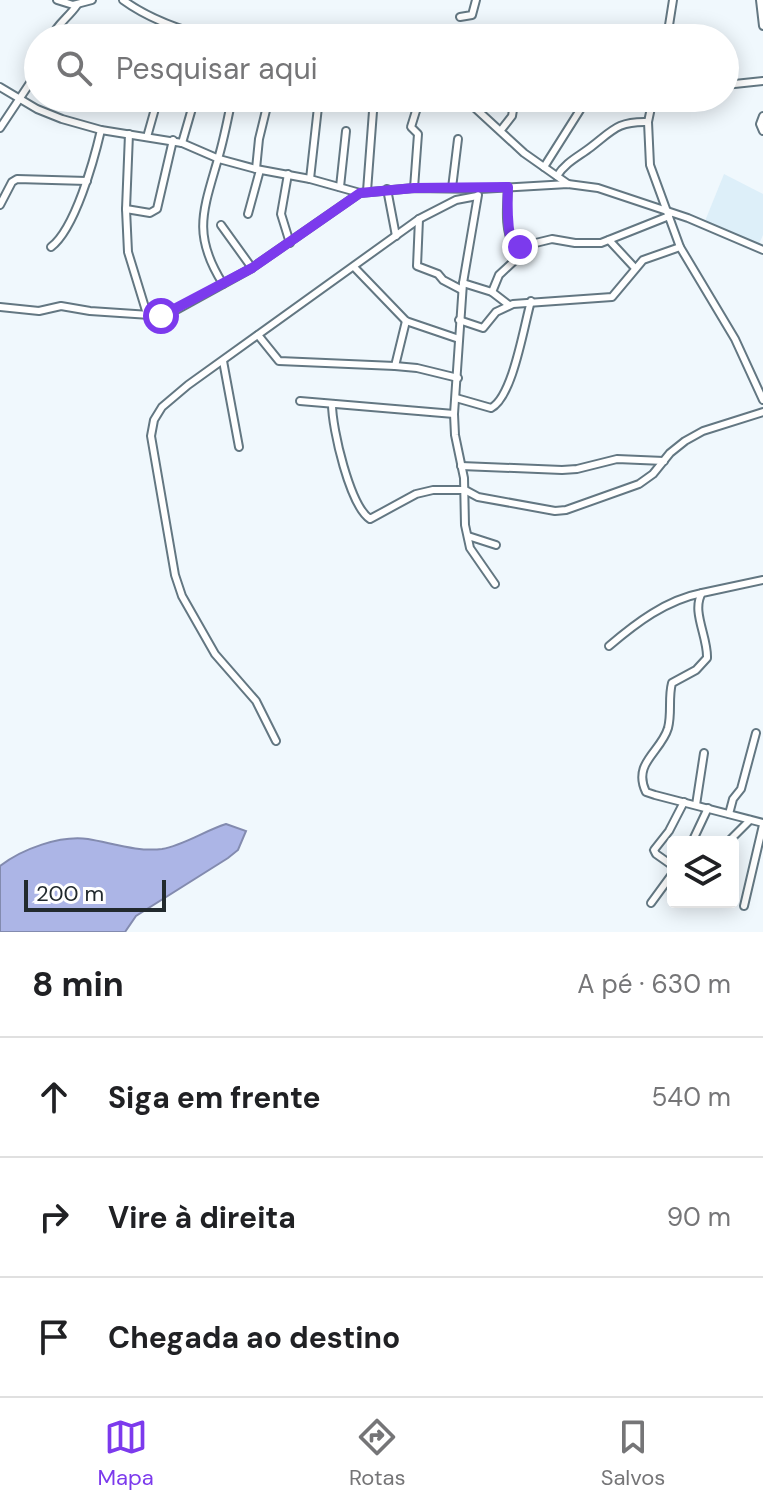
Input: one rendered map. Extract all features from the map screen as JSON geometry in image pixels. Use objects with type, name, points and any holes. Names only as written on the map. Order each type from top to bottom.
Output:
[{"type":"street","points":[[57,0],[77,5],[92,0]]},
{"type":"street","points":[[123,0],[164,24]]},
{"type":"street","points":[[460,17],[472,15],[476,0]]},
{"type":"street","points":[[669,24],[673,0]]},
{"type":"street","points":[[760,0],[763,26]]},
{"type":"street","points":[[61,24],[77,5]]},
{"type":"street","points":[[739,84],[763,81]]},
{"type":"street","points":[[0,87],[24,101]]},
{"type":"street","points":[[0,128],[24,93]]},
{"type":"street","points":[[47,112],[101,130],[173,140],[219,159],[258,170],[364,192],[414,188],[478,192]]},
{"type":"street","points":[[147,137],[154,112]]},
{"type":"street","points":[[182,143],[191,112]]},
{"type":"street","points":[[223,284],[206,252],[204,223],[206,196],[219,159],[229,112]]},
{"type":"street","points":[[248,214],[266,112]]},
{"type":"street","points":[[310,179],[317,112]]},
{"type":"street","points":[[0,307],[39,311],[61,306],[165,316],[252,268],[364,192],[373,112]]},
{"type":"street","points":[[414,188],[418,134],[411,127],[416,112]]},
{"type":"street","points":[[480,112],[524,153],[568,184]]},
{"type":"street","points":[[501,130],[513,112]]},
{"type":"street","points":[[544,167],[579,112]]},
{"type":"street","points":[[650,112],[650,165],[680,247],[735,339],[763,400]]},
{"type":"street","points":[[763,116],[760,124],[763,131]]},
{"type":"street","points":[[557,176],[569,161],[593,146],[608,131],[635,122],[648,122]]},
{"type":"street","points":[[51,247],[59,239],[87,181],[101,130]]},
{"type":"street","points":[[340,187],[346,131]]},
{"type":"street","points":[[129,134],[128,252],[147,314]]},
{"type":"street","points":[[452,188],[458,139]]},
{"type":"street","points":[[126,209],[150,213],[157,209],[173,140]]},
{"type":"street","points":[[288,174],[281,214],[290,243]]},
{"type":"street","points":[[0,205],[12,182],[17,179],[87,181]]},
{"type":"street","points":[[276,741],[256,701],[215,654],[182,596],[175,575],[151,436],[154,420],[162,407],[419,219],[478,192],[568,184],[598,188],[763,250]]},
{"type":"street","points":[[508,187],[507,217],[512,246],[552,239],[575,243],[609,240],[668,213]]},
{"type":"street","points":[[387,189],[396,236]]},
{"type":"street","points":[[478,192],[459,320],[454,414],[472,553],[495,584]]},
{"type":"street","points":[[419,219],[417,266],[438,274],[443,280],[492,292],[509,305]]},
{"type":"street","points":[[221,225],[252,268]]},
{"type":"street","points":[[609,240],[634,267]]},
{"type":"street","points":[[492,292],[499,275],[531,244]]},
{"type":"street","points":[[459,320],[483,328],[496,312],[509,305],[612,297],[634,267],[643,260],[680,247]]},
{"type":"street","points":[[354,267],[406,321],[459,339]]},
{"type":"street","points":[[456,398],[491,408],[500,402],[522,346],[531,301]]},
{"type":"street","points":[[395,366],[406,321]]},
{"type":"street","points":[[258,335],[279,361],[417,368],[458,378]]},
{"type":"street","points":[[223,361],[239,447]]},
{"type":"street","points":[[300,401],[454,414]]},
{"type":"street","points":[[332,404],[337,438],[357,506],[370,519],[416,494],[433,490],[465,490],[478,497],[555,511],[566,510],[639,484],[685,441],[703,431],[763,412]]},
{"type":"street","points":[[461,466],[562,470],[617,459],[664,461]]},
{"type":"street","points":[[468,536],[496,545]]},
{"type":"street","points":[[609,646],[628,629],[662,608],[702,593],[763,580]]},
{"type":"street","points":[[702,593],[697,606],[707,658],[696,670],[677,678],[670,691],[669,727],[644,766],[643,786],[646,792],[763,824],[744,906]]},
{"type":"street","points":[[729,814],[733,799],[741,789],[756,733]]},
{"type":"street","points":[[696,805],[704,753]]},
{"type":"street","points":[[667,862],[654,850],[679,815],[684,802]]},
{"type":"street","points":[[695,836],[708,808]]},
{"type":"street","points":[[734,836],[750,820]]},
{"type":"street","points":[[651,903],[667,881]]},
{"type":"shaded area","points":[[724,174],[763,194],[763,235],[759,244],[705,221]]},
{"type":"water","points":[[226,824],[246,831],[238,850],[136,916],[125,932],[0,932],[0,866],[19,854],[54,841],[77,838],[134,848],[162,849]]},
{"type":"route","points":[[161,316],[252,268],[341,205],[367,191],[508,187],[507,217],[511,241],[512,246],[520,247]]}]
